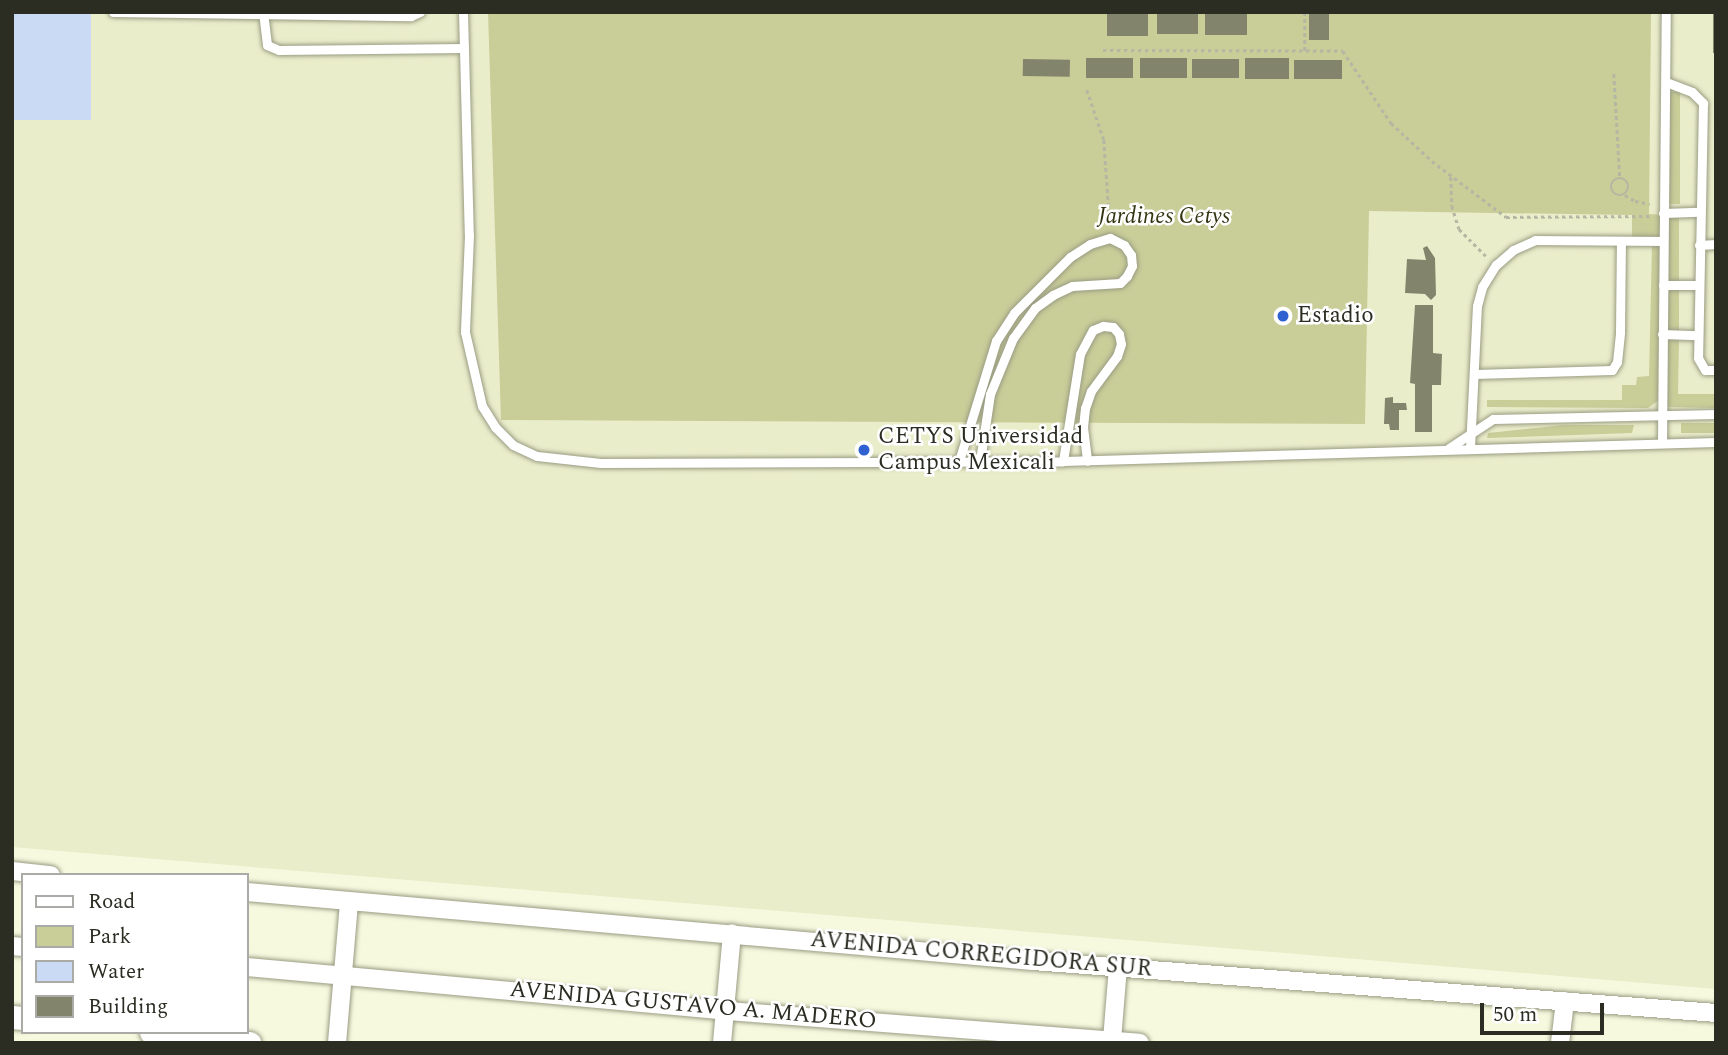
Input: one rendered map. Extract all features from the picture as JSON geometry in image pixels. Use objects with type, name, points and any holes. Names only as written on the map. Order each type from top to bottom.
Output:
[{"type":"street","points":[[12,871],[32,873]]},
{"type":"street","name":"AVENIDA CORREGIDORA SUR","points":[[248,892],[1118,967],[1716,1013]]},
{"type":"street","points":[[337,1043],[349,902]]},
{"type":"street","points":[[722,1043],[732,933]]},
{"type":"street","name":"AVENIDA GUSTAVO A. MADERO","points":[[248,967],[727,1011],[1140,1043]]},
{"type":"street","points":[[1112,1040],[1118,967]]},
{"type":"street","points":[[1560,1043],[1565,1001]]},
{"type":"street","points":[[169,1034],[249,1043]]},
{"type":"lane","points":[[113,12],[411,16],[420,12]]},
{"type":"lane","points":[[463,12],[469,236],[465,332],[482,406],[495,427],[513,445],[537,456],[601,463],[1087,461],[1716,442]]},
{"type":"lane","points":[[1662,443],[1666,12]]},
{"type":"lane","points":[[263,13],[267,45],[279,51],[464,48]]},
{"type":"lane","points":[[1666,82],[1692,92],[1703,103],[1698,335],[1701,365],[1705,370],[1716,370]]},
{"type":"lane","points":[[1663,213],[1699,212]]},
{"type":"lane","points":[[959,461],[996,341],[1014,313],[1070,257],[1090,244],[1110,239],[1124,245],[1132,266],[1128,276],[1120,283],[1072,286],[1052,295],[1035,309],[1013,338],[985,411],[980,461]]},
{"type":"lane","points":[[1470,448],[1477,306],[1482,287],[1496,265],[1513,250],[1535,240],[1663,241]]},
{"type":"lane","points":[[1475,374],[1612,370],[1617,362],[1620,332],[1621,241]]},
{"type":"lane","points":[[1699,244],[1716,244]]},
{"type":"lane","points":[[1663,285],[1699,285]]},
{"type":"lane","points":[[1063,461],[1083,346],[1093,330],[1103,326],[1113,327],[1121,344],[1117,356],[1091,391],[1085,408],[1083,427],[1087,461]]},
{"type":"lane","points":[[1662,334],[1698,335]]},
{"type":"lane","points":[[1447,449],[1493,419],[1716,414]]},
{"type":"path","points":[[1305,12],[1305,51]]},
{"type":"path","points":[[1103,50],[1343,51],[1391,123],[1451,177],[1506,217],[1651,218]]},
{"type":"path","points":[[1614,74],[1620,178]]},
{"type":"path","points":[[1087,90],[1104,140],[1110,239]]},
{"type":"path","points":[[1451,177],[1452,206],[1459,229],[1496,265]]},
{"type":"path","points":[[1620,178],[1629,184],[1625,195]]},
{"type":"path","points":[[1620,178],[1615,180],[1611,188],[1616,195],[1625,195],[1635,201],[1651,204]]},
{"type":"shaded area","name":"CETYS Universidad Campus Mexicali","points":[[12,12],[1716,12],[1716,989],[12,847]]},
{"type":"green space","name":"Jardines Cetys","points":[[488,12],[1651,12],[1649,214],[1661,215],[1662,339],[1679,339],[1678,394],[1716,394],[1716,408],[1669,407],[1660,399],[1648,408],[1487,407],[1487,400],[1622,400],[1622,385],[1636,385],[1637,377],[1649,376],[1652,245],[1632,245],[1632,215],[1369,211],[1365,424],[501,420]]},
{"type":"green space","points":[[1666,92],[1680,92],[1680,204],[1666,204]]},
{"type":"green space","points":[[1663,212],[1679,212],[1679,335],[1663,335]]},
{"type":"green space","points":[[1681,423],[1716,423],[1716,433],[1681,433]]},
{"type":"green space","points":[[1563,425],[1634,425],[1632,433],[1487,438],[1488,433]]},
{"type":"water","points":[[12,12],[91,12],[91,120],[12,120]]},
{"type":"building","points":[[1107,12],[1148,12],[1148,36],[1107,36]]},
{"type":"building","points":[[1157,12],[1198,12],[1198,34],[1157,34]]},
{"type":"building","points":[[1205,12],[1247,12],[1247,35],[1205,35]]},
{"type":"building","points":[[1309,12],[1329,12],[1329,40],[1309,40]]},
{"type":"building","points":[[1713,12],[1716,12],[1716,53],[1713,53]]},
{"type":"building","points":[[1086,58],[1133,58],[1133,78],[1086,78]]},
{"type":"building","points":[[1140,58],[1187,58],[1187,78],[1140,78]]},
{"type":"building","points":[[1245,58],[1289,58],[1289,79],[1245,79]]},
{"type":"building","points":[[1023,59],[1070,60],[1070,77],[1023,76]]},
{"type":"building","points":[[1192,59],[1239,59],[1239,78],[1192,78]]},
{"type":"building","points":[[1294,60],[1342,60],[1342,79],[1294,79]]},
{"type":"building","points":[[1427,246],[1435,258],[1436,295],[1431,300],[1425,294],[1405,293],[1407,259],[1426,260],[1423,248]]},
{"type":"building","points":[[1415,305],[1433,305],[1433,353],[1442,354],[1441,385],[1432,385],[1432,432],[1415,432],[1415,384],[1410,383]]},
{"type":"building","points":[[1393,397],[1393,403],[1406,403],[1407,410],[1399,410],[1399,430],[1390,430],[1389,424],[1384,424],[1385,398]]},
{"type":"place","name":"Estadio","points":[[1283,316]]},
{"type":"place","name":"CETYS Universidad Campus Mexicali","points":[[864,450]]}]
